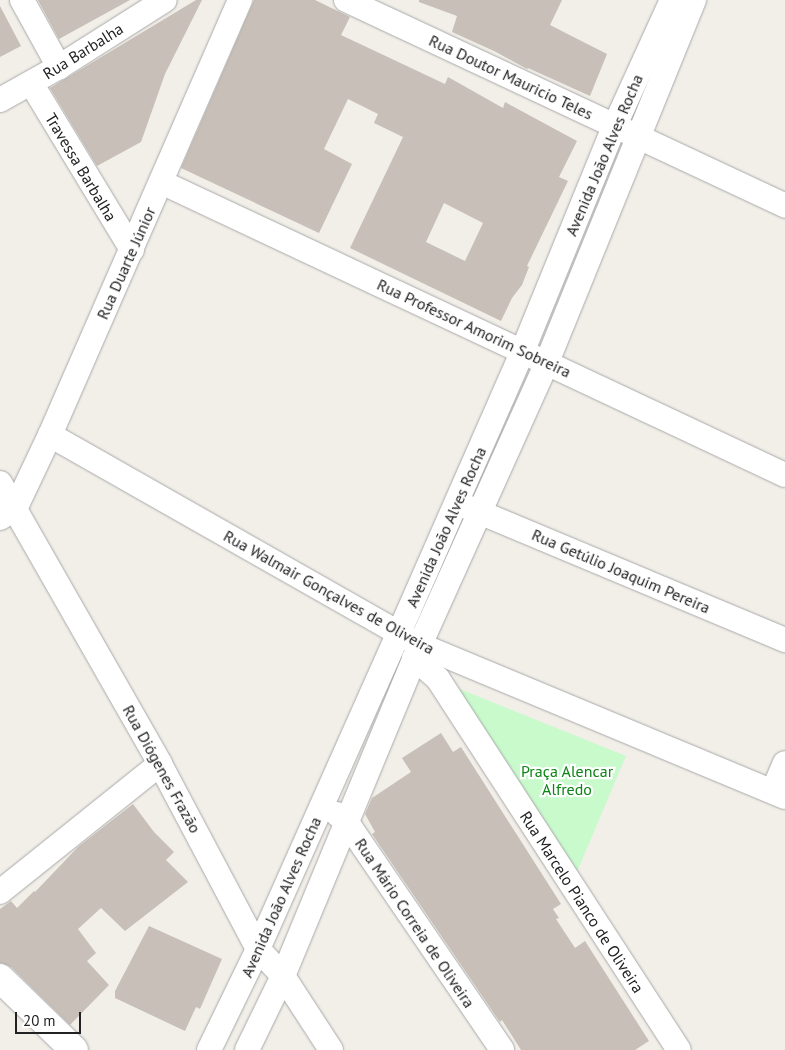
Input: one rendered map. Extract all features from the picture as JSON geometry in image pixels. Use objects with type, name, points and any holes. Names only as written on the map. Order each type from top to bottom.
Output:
[{"type":"street","points":[[22,0],[59,67]]},
{"type":"street","name":"Rua Barbalha","points":[[0,100],[59,67],[164,0]]},
{"type":"street","name":"Rua Duarte Júnior","points":[[7,513],[50,435],[240,0]]},
{"type":"street","name":"Rua Doutor Mauricio Teles","points":[[346,0],[785,206]]},
{"type":"street","name":"Avenida João Alves Rocha","points":[[247,1050],[283,976],[417,651],[481,513],[547,362],[638,136],[671,29],[672,0]]},
{"type":"street","name":"Avenida João Alves Rocha","points":[[209,1050],[258,950],[399,634],[523,350],[615,125],[671,29],[694,0]]},
{"type":"street","name":"Travessa Barbalha","points":[[30,83],[132,250]]},
{"type":"street","name":"Rua Professor Amorim Sobreira","points":[[161,182],[523,350],[785,475]]},
{"type":"street","points":[[575,223],[598,235]]},
{"type":"street","name":"Rua Walmair Gonçalves de Oliveira","points":[[50,435],[399,634],[417,651],[779,794]]},
{"type":"street","name":"Rua Diógenes Frazão","points":[[0,483],[7,513],[160,764],[258,950],[283,976],[331,1050]]},
{"type":"street","name":"Rua Getúlio Joaquim Pereira","points":[[456,502],[785,640]]},
{"type":"street","name":"Rua Marcelo Pianco de Oliveira","points":[[417,651],[438,679],[678,1050]]},
{"type":"street","points":[[779,794],[785,763]]},
{"type":"street","points":[[0,892],[160,764]]},
{"type":"street","name":"Rua Mário Correia de Oliveira","points":[[323,802],[346,822],[502,1050]]},
{"type":"street","points":[[0,978],[74,1050]]},
{"type":"green space","name":"Praça Alencar Alfredo","points":[[445,683],[626,756],[577,872]]},
{"type":"building","points":[[38,0],[130,0],[59,39]]},
{"type":"building","points":[[196,0],[202,0],[165,74],[141,142],[97,166],[50,88]]},
{"type":"building","points":[[254,0],[315,0],[350,17],[341,35],[445,84],[448,77],[503,108],[505,102],[577,141],[559,177],[568,181],[527,266],[529,267],[522,285],[512,298],[501,321],[350,248],[403,137],[374,123],[378,114],[348,99],[324,149],[352,164],[319,233],[181,168]],"holes":[[[444,203],[483,223],[465,261],[426,242]]]},
{"type":"building","points":[[419,0],[562,0],[550,25],[607,54],[590,96],[527,69],[496,52],[452,32],[457,16],[419,2]]},
{"type":"building","points":[[0,6],[21,46],[0,57]]},
{"type":"building","points":[[441,733],[453,752],[461,747],[561,904],[553,909],[559,918],[556,919],[575,948],[585,941],[649,1041],[635,1050],[521,1050],[372,834],[375,832],[365,814],[372,798],[411,772],[402,758]]},
{"type":"building","points":[[133,804],[154,832],[174,852],[166,860],[188,882],[125,931],[101,908],[78,929],[96,953],[87,961],[109,985],[70,1025],[11,967],[0,963],[0,909],[11,901],[17,908],[78,847]]},
{"type":"building","points":[[149,926],[222,959],[200,1009],[196,1007],[185,1031],[115,998],[115,991]]}]
